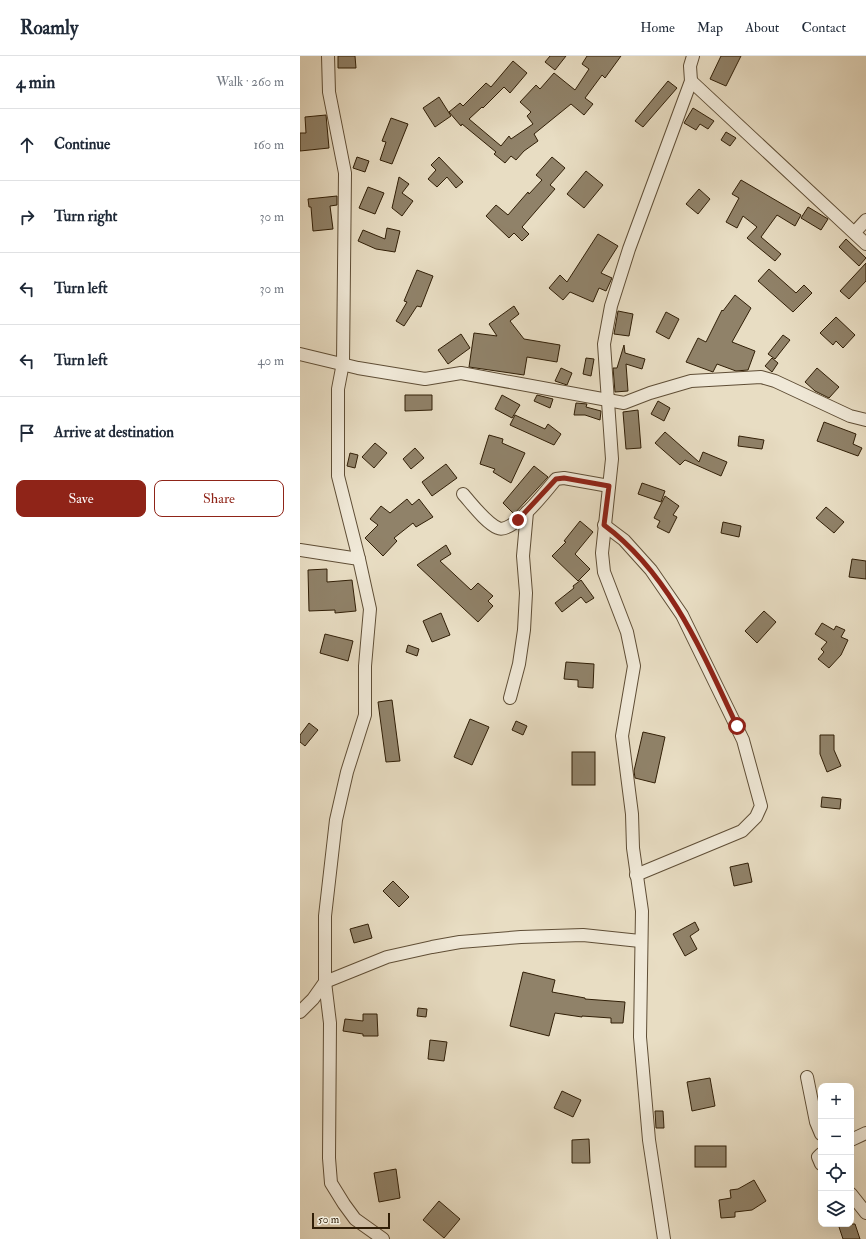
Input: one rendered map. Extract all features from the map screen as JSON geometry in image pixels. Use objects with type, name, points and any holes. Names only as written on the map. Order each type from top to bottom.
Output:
[{"type":"street","points":[[328,56],[333,114],[345,173],[343,363],[338,389],[338,476],[370,609],[365,666],[365,715],[347,772],[336,820],[325,916],[325,982],[330,1023],[329,1158],[331,1183],[355,1220],[383,1239]]},
{"type":"street","points":[[664,1239],[649,1140],[640,1037],[640,941],[642,911],[636,875],[632,814],[622,736],[634,666],[628,632],[604,572],[602,553],[612,459],[604,344],[611,306],[629,248],[691,81],[690,66],[693,56]]},
{"type":"street","points":[[691,81],[855,232],[866,244]]},
{"type":"street","points":[[855,232],[866,220]]},
{"type":"street","points":[[300,354],[343,363],[358,368],[425,379],[461,373],[624,403],[650,393],[691,381],[761,377],[775,381],[850,416],[866,420]]},
{"type":"street","points":[[463,494],[492,525],[499,529],[508,529],[527,512],[556,479],[564,478],[609,486]]},
{"type":"street","points":[[510,698],[519,664],[524,630],[526,593],[523,556],[527,512]]},
{"type":"street","points":[[604,525],[624,540],[651,570],[682,615],[743,740],[761,806],[756,817],[742,831],[636,875]]},
{"type":"street","points":[[300,550],[359,559]]},
{"type":"street","points":[[300,1012],[313,1000],[325,982],[387,957],[460,942],[521,937],[582,935],[640,941]]},
{"type":"street","points":[[807,1077],[818,1127]]},
{"type":"street","points":[[854,1139],[866,1133]]},
{"type":"street","points":[[854,1198],[866,1213]]},
{"type":"building","points":[[338,56],[355,56],[356,68],[338,68]]},
{"type":"building","points":[[550,56],[566,56],[555,70],[545,62]]},
{"type":"building","points":[[587,56],[621,56],[605,78],[602,75],[585,98],[593,104],[584,115],[571,104],[534,134],[538,141],[524,151],[516,160],[511,156],[505,163],[494,154],[496,152],[462,124],[461,126],[449,112],[460,103],[463,106],[486,83],[491,87],[513,61],[527,73],[510,93],[504,87],[483,108],[482,107],[469,119],[501,146],[509,136],[511,139],[533,124],[527,116],[531,112],[520,102],[536,85],[540,89],[554,73],[575,90],[589,69],[582,64]]},
{"type":"building","points":[[721,56],[741,56],[726,86],[710,79]]},
{"type":"building","points":[[668,81],[677,88],[643,127],[635,121]]},
{"type":"building","points":[[439,97],[451,116],[435,127],[423,108]]},
{"type":"building","points":[[693,108],[714,121],[708,129],[700,124],[696,130],[684,123]]},
{"type":"building","points":[[326,115],[329,148],[300,151],[300,133],[306,133],[305,117]]},
{"type":"building","points":[[391,118],[408,124],[392,164],[380,160],[386,142],[382,141]]},
{"type":"building","points":[[726,132],[736,138],[730,146],[721,140]]},
{"type":"building","points":[[357,157],[369,161],[365,172],[353,168]]},
{"type":"building","points":[[439,157],[463,182],[456,188],[447,177],[437,187],[428,179],[436,170],[431,165]]},
{"type":"building","points":[[552,157],[565,168],[550,185],[555,189],[522,227],[529,234],[522,241],[514,233],[509,238],[486,216],[496,205],[508,215],[528,192],[529,194],[542,180],[536,175]]},
{"type":"building","points":[[586,171],[603,185],[584,208],[567,194]]},
{"type":"building","points":[[399,177],[409,184],[402,193],[413,201],[402,216],[392,208]]},
{"type":"building","points":[[741,180],[801,215],[795,226],[777,215],[761,237],[781,254],[775,261],[747,238],[757,227],[743,216],[737,228],[726,222],[739,198],[732,194]]},
{"type":"building","points":[[368,187],[384,193],[375,214],[359,208]]},
{"type":"building","points":[[699,189],[710,199],[698,214],[686,204]]},
{"type":"building","points":[[337,196],[337,205],[330,206],[333,229],[313,231],[311,207],[309,207],[308,199]]},
{"type":"building","points":[[808,207],[828,219],[821,230],[801,218]]},
{"type":"building","points":[[387,228],[400,231],[395,252],[376,249],[358,241],[363,230],[385,239]]},
{"type":"building","points":[[598,234],[618,246],[601,273],[612,278],[606,291],[599,288],[593,302],[570,292],[563,300],[549,288],[560,275],[567,282]]},
{"type":"building","points":[[846,239],[866,258],[859,266],[839,247]]},
{"type":"building","points":[[866,263],[866,281],[849,299],[840,291]]},
{"type":"building","points":[[769,269],[796,293],[804,285],[812,293],[793,312],[758,281]]},
{"type":"building","points":[[417,270],[433,276],[421,307],[417,306],[404,326],[396,321],[407,302],[404,301]]},
{"type":"building","points":[[735,295],[751,308],[732,342],[755,351],[748,370],[736,371],[717,364],[713,372],[686,362],[698,338],[706,342],[722,310],[723,311]]},
{"type":"building","points":[[514,306],[519,314],[510,321],[524,339],[560,345],[557,362],[527,357],[524,375],[469,367],[474,333],[497,336],[489,324]]},
{"type":"building","points":[[618,311],[633,314],[629,336],[614,334]]},
{"type":"building","points":[[666,312],[679,319],[669,339],[656,332]]},
{"type":"building","points":[[836,317],[855,335],[843,348],[836,341],[833,345],[820,333]]},
{"type":"building","points":[[461,334],[470,348],[448,364],[438,350]]},
{"type":"building","points":[[783,335],[790,340],[775,359],[768,354]]},
{"type":"building","points":[[624,345],[625,353],[645,359],[642,369],[626,364],[628,391],[615,392],[613,368],[617,368]]},
{"type":"building","points":[[586,358],[594,359],[591,376],[583,374]]},
{"type":"building","points":[[772,358],[778,363],[772,372],[765,366]]},
{"type":"building","points":[[561,368],[572,373],[567,385],[555,381]]},
{"type":"building","points":[[817,368],[839,387],[829,398],[815,391],[805,382]]},
{"type":"building","points":[[405,395],[432,395],[432,410],[405,411]]},
{"type":"building","points":[[502,395],[520,405],[512,418],[495,409]]},
{"type":"building","points":[[537,395],[553,399],[550,408],[534,401]]},
{"type":"building","points":[[658,401],[670,408],[664,421],[651,414]]},
{"type":"building","points":[[576,403],[587,404],[586,407],[601,411],[600,420],[585,415],[574,415]]},
{"type":"building","points":[[638,410],[641,448],[626,449],[623,412]]},
{"type":"building","points":[[515,415],[545,429],[548,424],[561,434],[554,445],[510,425]]},
{"type":"building","points":[[824,422],[856,434],[853,444],[862,448],[858,456],[817,441]]},
{"type":"building","points":[[665,432],[699,462],[703,452],[727,462],[721,476],[685,460],[680,465],[655,443]]},
{"type":"building","points":[[489,435],[503,439],[502,443],[525,453],[511,483],[493,472],[495,469],[480,464]]},
{"type":"building","points":[[739,436],[764,440],[762,449],[738,446]]},
{"type":"building","points":[[375,443],[387,453],[374,468],[362,457]]},
{"type":"building","points":[[415,448],[424,458],[411,469],[403,459]]},
{"type":"building","points":[[350,453],[358,455],[355,468],[347,466]]},
{"type":"building","points":[[446,464],[457,478],[432,496],[422,482]]},
{"type":"building","points":[[534,466],[548,477],[514,514],[503,503]]},
{"type":"building","points":[[642,483],[665,491],[661,502],[638,494]]},
{"type":"building","points":[[665,496],[679,506],[673,515],[677,517],[669,533],[657,527],[660,521],[654,518]]},
{"type":"building","points":[[407,499],[412,505],[419,499],[433,517],[416,527],[413,523],[394,538],[397,541],[383,556],[365,538],[378,525],[370,519],[381,506],[390,513]]},
{"type":"building","points":[[826,507],[844,522],[834,533],[816,518]]},
{"type":"building","points":[[580,521],[593,532],[575,554],[590,569],[578,581],[552,556],[566,542],[564,541]]},
{"type":"building","points":[[723,522],[741,526],[739,537],[721,533]]},
{"type":"building","points":[[446,545],[451,554],[440,561],[471,590],[478,583],[493,596],[488,601],[493,606],[478,622],[417,565]]},
{"type":"building","points":[[852,559],[866,561],[866,579],[849,577]]},
{"type":"building","points":[[327,569],[327,582],[352,580],[356,611],[335,613],[335,610],[309,611],[308,570]]},
{"type":"building","points":[[581,580],[594,598],[586,603],[581,597],[562,612],[555,603],[574,588],[573,586]]},
{"type":"building","points":[[764,611],[776,622],[757,643],[745,631]]},
{"type":"building","points":[[441,613],[450,635],[432,642],[423,621]]},
{"type":"building","points":[[822,623],[834,630],[836,626],[845,630],[841,637],[848,640],[841,655],[829,668],[818,659],[824,652],[821,649],[827,642],[815,634]]},
{"type":"building","points":[[325,634],[353,641],[348,661],[320,653]]},
{"type":"building","points":[[408,645],[419,649],[417,656],[406,652]]},
{"type":"building","points":[[566,662],[594,664],[593,688],[578,687],[578,680],[564,679]]},
{"type":"building","points":[[392,700],[400,761],[386,762],[378,702]]},
{"type":"building","points":[[470,719],[489,727],[472,765],[454,757]]},
{"type":"building","points":[[516,721],[527,726],[523,735],[512,730]]},
{"type":"building","points":[[309,723],[318,730],[305,746],[300,742],[300,735]]},
{"type":"building","points":[[643,732],[665,737],[655,783],[635,778],[634,771]]},
{"type":"building","points":[[820,735],[834,735],[834,750],[841,766],[827,772],[820,754]]},
{"type":"building","points":[[572,752],[595,752],[595,785],[572,785]]},
{"type":"building","points":[[822,797],[841,799],[840,809],[821,807]]},
{"type":"building","points":[[748,863],[752,882],[734,886],[730,867]]},
{"type":"building","points":[[393,881],[409,897],[399,907],[383,891]]},
{"type":"building","points":[[695,922],[699,930],[690,936],[697,949],[685,956],[673,934]]},
{"type":"building","points":[[368,924],[372,938],[354,943],[350,929]]},
{"type":"building","points":[[523,972],[555,980],[552,992],[585,999],[625,1002],[623,1023],[611,1023],[611,1018],[582,1017],[555,1013],[549,1036],[510,1026]]},
{"type":"building","points":[[418,1008],[427,1009],[426,1017],[417,1016]]},
{"type":"building","points":[[363,1014],[377,1014],[378,1036],[363,1036],[363,1034],[343,1031],[345,1019],[363,1021]]},
{"type":"building","points":[[430,1040],[447,1042],[444,1061],[428,1059]]},
{"type":"building","points":[[710,1078],[715,1106],[692,1111],[687,1082]]},
{"type":"building","points":[[562,1091],[581,1100],[573,1117],[554,1108]]},
{"type":"building","points":[[655,1111],[663,1111],[664,1128],[656,1128]]},
{"type":"building","points":[[589,1139],[590,1163],[572,1163],[572,1140]]},
{"type":"building","points":[[695,1146],[726,1146],[726,1167],[695,1167]]},
{"type":"building","points":[[396,1169],[400,1198],[379,1202],[374,1173]]},
{"type":"building","points":[[754,1180],[766,1201],[752,1210],[735,1212],[735,1217],[721,1218],[719,1200],[731,1198],[730,1190],[738,1189]]},
{"type":"building","points":[[439,1201],[460,1219],[444,1238],[423,1220]]},
{"type":"building","points":[[855,1224],[860,1239],[843,1239],[839,1227],[854,1227]]},
{"type":"route","points":[[518,520],[556,479],[564,478],[609,486],[604,525],[624,540],[651,570],[682,615],[737,726]]}]
